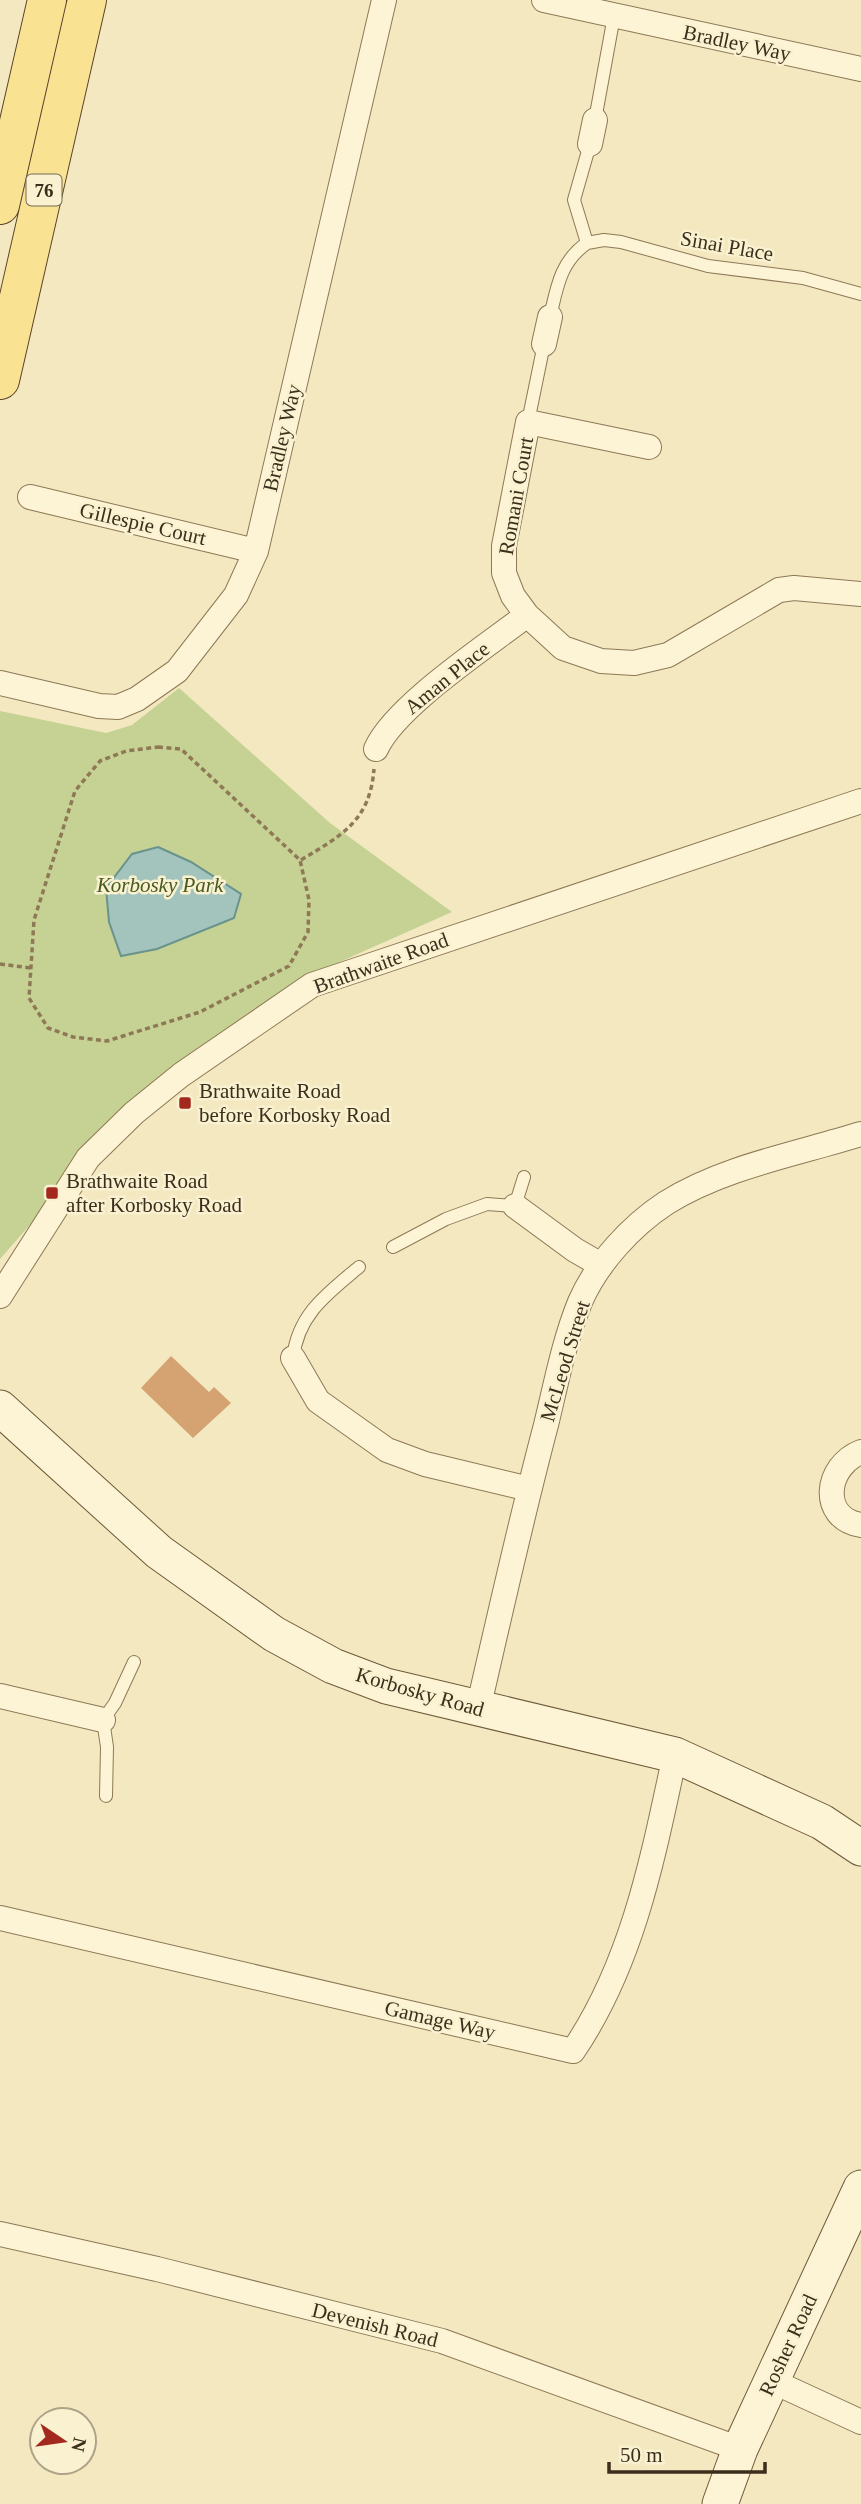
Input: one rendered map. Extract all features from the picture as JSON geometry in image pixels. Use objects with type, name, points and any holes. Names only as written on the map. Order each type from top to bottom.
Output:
[{"type":"main road","name":"76","points":[[0,205],[47,0]]},
{"type":"main road","name":"76","points":[[0,380],[88,0]]},
{"type":"street","name":"Bradley Way","points":[[0,683],[99,706],[118,707],[137,699],[177,671],[236,595],[256,551],[384,0]]},
{"type":"street","name":"Bradley Way","points":[[544,0],[861,69]]},
{"type":"street","points":[[544,344],[550,317]]},
{"type":"street","name":"Romani Court","points":[[649,447],[528,422],[504,546],[504,573],[513,596],[527,615],[563,648],[601,661],[635,663],[668,655],[779,590],[794,588],[861,594]]},
{"type":"street","name":"Gillespie Court","points":[[30,497],[256,551]]},
{"type":"street","name":"Aman Place","points":[[376,749],[382,736],[404,711],[527,615]]},
{"type":"street","name":"Brathwaite Road","points":[[2,1289],[88,1158],[134,1113],[181,1075],[312,985],[861,801]]},
{"type":"street","name":"McLeod Street","points":[[478,1709],[529,1489],[568,1339],[581,1301],[601,1265],[642,1221],[667,1203],[708,1181],[861,1134]]},
{"type":"street","points":[[515,1206],[575,1250],[601,1265]]},
{"type":"street","points":[[293,1358],[318,1401],[387,1450],[425,1464],[529,1489]]},
{"type":"street","name":"Korbosky Road","points":[[1,1412],[159,1552],[274,1634],[333,1666],[376,1682],[478,1709],[675,1755],[822,1822],[861,1848]]},
{"type":"street","points":[[861,1452],[843,1462],[835,1471],[832,1486],[832,1500],[839,1515],[848,1523],[861,1525]]},
{"type":"street","points":[[0,1696],[103,1720]]},
{"type":"street","name":"Gamage Way","points":[[0,1918],[573,2050],[589,2027],[638,1915],[675,1755]]},
{"type":"street","name":"Rosher Road","points":[[720,2504],[740,2449],[861,2188]]},
{"type":"street","name":"Devenish Road","points":[[0,2234],[157,2269],[442,2341],[740,2449]]},
{"type":"street","points":[[772,2381],[861,2422]]},
{"type":"lane","points":[[550,317],[562,270],[571,254],[587,243],[574,200],[593,132],[614,16]]},
{"type":"lane","name":"Sinai Place","points":[[587,243],[604,240],[621,242],[708,266],[803,278],[861,294]]},
{"type":"lane","name":"Romani Court","points":[[528,422],[544,344]]},
{"type":"lane","points":[[393,1247],[446,1219],[487,1205],[515,1206],[524,1177]]},
{"type":"lane","points":[[293,1358],[296,1334],[308,1315],[359,1266]]},
{"type":"lane","points":[[106,1796],[107,1747],[103,1720],[115,1703],[134,1662]]},
{"type":"path","points":[[158,747],[181,749],[300,860],[309,900],[308,932],[289,966],[200,1012],[107,1041],[73,1037],[48,1028],[29,998],[34,920],[75,791],[100,761],[126,751],[158,747]]},
{"type":"path","points":[[300,860],[341,836],[365,811],[373,789],[376,749]]},
{"type":"path","points":[[0,964],[31,968]]},
{"type":"green space","name":"Korbosky Park","points":[[179,688],[330,823],[452,912],[308,976],[143,1096],[0,1259],[0,711],[106,733],[132,725]]},
{"type":"water","points":[[158,847],[191,862],[241,894],[234,918],[157,949],[121,956],[109,922],[106,888],[132,854]]},
{"type":"building","points":[[171,1356],[209,1392],[214,1387],[231,1403],[193,1438],[141,1388]]},
{"type":"place","name":"Brathwaite Road before Korbosky Road","points":[[185,1103]]},
{"type":"place","name":"Brathwaite Road after Korbosky Road","points":[[52,1193]]}]
